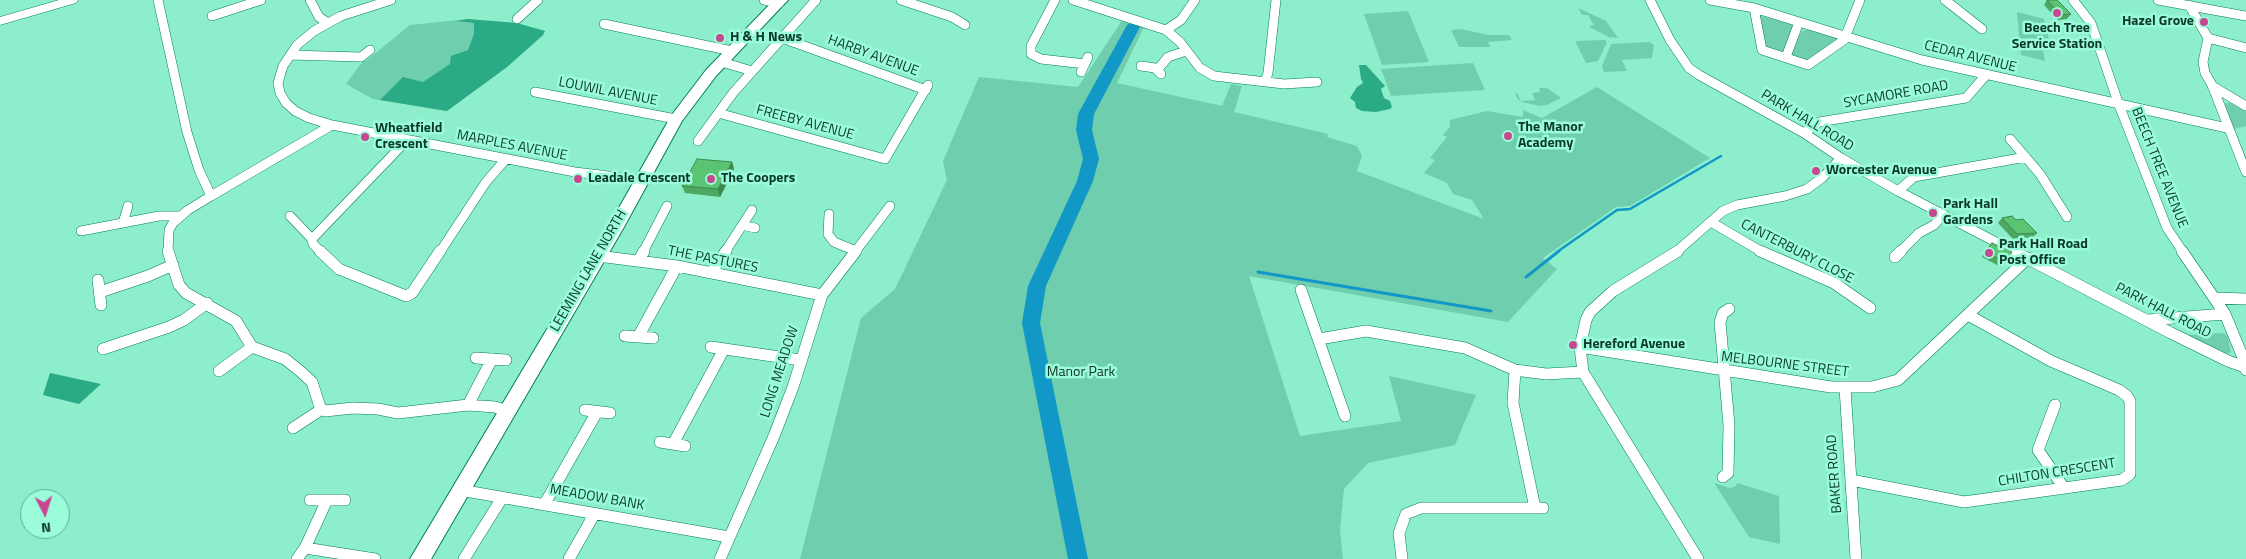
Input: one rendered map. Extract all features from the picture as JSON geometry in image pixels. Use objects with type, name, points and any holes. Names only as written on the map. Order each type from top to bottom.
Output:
[{"type":"highway","name":"LEEMING LANE NORTH","points":[[420,559],[508,411],[676,119],[698,88],[780,2]]},
{"type":"main road","points":[[0,21],[72,0]]},
{"type":"street","points":[[158,0],[187,132],[199,170],[210,196]]},
{"type":"street","points":[[212,16],[224,15],[260,0]]},
{"type":"street","points":[[310,0],[319,18],[328,23]]},
{"type":"street","name":"MARPLES AVENUE","points":[[391,0],[355,10],[309,35],[290,55],[283,66],[278,83],[280,93],[286,103],[295,111],[309,118],[332,125],[575,172],[642,180]]},
{"type":"street","points":[[517,19],[538,0]]},
{"type":"street","points":[[764,0],[780,2]]},
{"type":"street","points":[[698,141],[752,71],[816,0]]},
{"type":"street","points":[[901,0],[952,17],[965,25]]},
{"type":"street","points":[[1055,0],[1032,46],[1031,54],[1041,58],[1087,60],[1081,72]]},
{"type":"street","points":[[1073,0],[1166,30],[1173,34],[1206,73],[1222,78],[1309,87],[1318,82]]},
{"type":"street","points":[[1166,30],[1181,20],[1195,0]]},
{"type":"street","points":[[1265,82],[1268,73],[1276,0]]},
{"type":"street","name":"PARK HALL ROAD","points":[[1650,0],[1670,40],[1689,68],[1720,88],[1804,133],[1841,158],[1898,191],[2245,369]]},
{"type":"street","name":"CEDAR AVENUE","points":[[1710,0],[1754,8],[1922,60],[2227,128]]},
{"type":"street","points":[[1754,8],[1762,50],[1808,65],[1844,40],[1860,0]]},
{"type":"street","points":[[1945,0],[1982,29]]},
{"type":"street","name":"BEECH TREE AVENUE","points":[[2073,0],[2091,23],[2119,105],[2166,228],[2216,298],[2225,314],[2245,369]]},
{"type":"street","points":[[2158,0],[2246,16]]},
{"type":"street","points":[[2189,5],[2208,38],[2208,50],[2203,62],[2227,128],[2246,172]]},
{"type":"street","points":[[1786,57],[1799,22]]},
{"type":"street","points":[[604,24],[727,56],[752,71]]},
{"type":"street","name":"HARBY AVENUE","points":[[782,38],[927,88],[885,159]]},
{"type":"street","points":[[2208,38],[2246,48]]},
{"type":"street","points":[[290,55],[361,57],[370,50]]},
{"type":"street","points":[[1142,66],[1160,72],[1168,57],[1186,51]]},
{"type":"street","name":"SYCAMORE ROAD","points":[[1804,133],[1819,122],[1966,98],[1986,75]]},
{"type":"street","points":[[2212,86],[2246,106]]},
{"type":"street","name":"LOUWIL AVENUE","points":[[535,92],[676,119]]},
{"type":"street","name":"FREEBY AVENUE","points":[[718,113],[885,159]]},
{"type":"street","points":[[332,125],[210,196],[180,216],[169,230],[167,238],[168,251],[179,285],[186,293],[207,303],[236,321],[252,347],[284,359],[300,371],[312,382],[322,409],[325,412],[353,408],[370,408],[398,413],[468,405],[495,407],[508,411]]},
{"type":"street","points":[[2010,139],[2040,174],[2067,217]]},
{"type":"street","points":[[312,239],[407,140]]},
{"type":"street","points":[[1898,191],[1914,177],[2026,157]]},
{"type":"street","points":[[1698,559],[1583,372],[1580,347],[1586,320],[1590,312],[1613,291],[1679,250],[1723,211],[1737,205],[1785,196],[1807,189],[1822,178],[1841,158]]},
{"type":"street","points":[[290,216],[312,239],[313,244],[339,269],[406,296],[417,286],[486,182],[506,159]]},
{"type":"street","points":[[123,223],[128,206]]},
{"type":"street","name":"LONG MEADOW","points":[[720,559],[774,436],[793,387],[800,360],[822,296],[890,206]]},
{"type":"street","points":[[639,260],[664,210],[674,215]]},
{"type":"street","points":[[712,273],[752,210]]},
{"type":"street","points":[[829,214],[826,225],[828,234],[834,242],[856,250]]},
{"type":"street","points":[[1895,257],[1919,233],[1934,225],[1943,215]]},
{"type":"street","points":[[81,231],[159,216],[180,216]]},
{"type":"street","name":"CANTERBURY CLOSE","points":[[1711,222],[1768,255],[1807,270],[1834,284],[1870,308]]},
{"type":"street","points":[[742,225],[755,228]]},
{"type":"street","name":"THE PASTURES","points":[[598,256],[677,266],[822,296]]},
{"type":"street","name":"MELBOURNE STREET","points":[[1580,347],[1724,371],[1845,388],[1872,387],[1898,380],[2028,258]]},
{"type":"street","points":[[100,292],[148,276],[173,265]]},
{"type":"street","points":[[638,337],[677,266]]},
{"type":"street","points":[[98,280],[101,305]]},
{"type":"street","points":[[1301,290],[1345,416]]},
{"type":"street","points":[[2216,298],[2246,299]]},
{"type":"street","points":[[103,349],[184,320],[207,303]]},
{"type":"street","points":[[1723,477],[1728,473],[1729,426],[1720,322],[1723,313],[1729,309]]},
{"type":"street","points":[[2147,320],[2225,314]]},
{"type":"street","name":"CHILTON CRESCENT","points":[[1851,480],[1964,502],[2122,480],[2130,474],[2130,401],[2119,390],[2052,361],[1968,315]]},
{"type":"street","points":[[1319,339],[1366,331],[1465,348],[1515,370],[1546,374],[1583,372]]},
{"type":"street","points":[[626,336],[653,338]]},
{"type":"street","points":[[711,346],[800,360]]},
{"type":"street","points":[[219,371],[252,347]]},
{"type":"street","points":[[673,444],[724,348]]},
{"type":"street","points":[[476,358],[506,360]]},
{"type":"street","points":[[468,405],[492,359]]},
{"type":"street","points":[[1402,559],[1399,532],[1406,514],[1421,508],[1539,508],[1513,403],[1515,370]]},
{"type":"street","name":"BAKER ROAD","points":[[1845,388],[1856,559]]},
{"type":"street","points":[[2055,405],[2038,450],[2064,488]]},
{"type":"street","points":[[293,428],[322,409]]},
{"type":"street","points":[[544,504],[591,411],[610,413]]},
{"type":"street","points":[[660,442],[685,446]]},
{"type":"street","name":"MEADOW BANK","points":[[460,490],[729,536]]},
{"type":"street","points":[[464,559],[502,498]]},
{"type":"street","points":[[310,500],[345,500]]},
{"type":"street","points":[[297,559],[305,548],[328,500]]},
{"type":"street","points":[[569,559],[595,513]]},
{"type":"street","points":[[305,548],[375,559]]},
{"type":"green space","points":[[1578,8],[1606,21],[1618,38],[1609,37],[1591,28],[1589,26],[1594,25],[1588,15],[1582,15]]},
{"type":"green space","points":[[1408,11],[1429,62],[1382,65],[1364,14]]},
{"type":"green space","points":[[2017,12],[2044,19],[2052,51],[2043,50],[2045,61],[2021,55]]},
{"type":"green space","points":[[1758,15],[1793,25],[1784,53],[1765,48]]},
{"type":"green space","name":"Manor Park","points":[[1125,16],[1146,23],[1117,83],[1222,106],[1231,84],[1242,86],[1234,112],[1328,134],[1327,137],[1357,146],[1362,156],[1357,171],[1484,219],[1472,200],[1453,194],[1447,183],[1424,173],[1435,160],[1430,158],[1447,137],[1443,135],[1450,127],[1450,120],[1487,111],[1523,117],[1523,110],[1542,118],[1597,87],[1710,158],[1630,206],[1616,207],[1543,258],[1557,269],[1508,322],[1249,276],[1300,436],[1401,421],[1389,376],[1476,395],[1455,445],[1368,463],[1344,489],[1340,530],[1343,559],[800,559],[861,318],[895,289],[947,180],[943,161],[979,77],[1078,87]]},
{"type":"green space","points":[[468,19],[545,31],[543,35],[507,67],[447,111],[373,99],[346,84],[363,61],[366,61],[410,25]]},
{"type":"green space","points":[[468,19],[517,23],[545,31],[543,35],[507,67],[447,111],[380,100],[403,77],[423,82],[450,64],[451,56],[468,50],[474,34],[474,23],[456,21]]},
{"type":"green space","points":[[1461,29],[1488,35],[1509,35],[1512,40],[1488,42],[1490,47],[1459,47],[1451,30]]},
{"type":"green space","points":[[1806,30],[1840,39],[1809,61],[1790,55],[1802,31]]},
{"type":"green space","points":[[1605,40],[1607,42],[1598,61],[1586,63],[1575,41]]},
{"type":"green space","points":[[1649,42],[1654,45],[1652,58],[1622,60],[1627,71],[1604,72],[1602,66],[1611,44]]},
{"type":"green space","points":[[1473,63],[1485,90],[1391,96],[1381,69]]},
{"type":"green space","points":[[1359,65],[1366,65],[1385,86],[1381,89],[1384,98],[1390,101],[1392,107],[1390,109],[1376,112],[1362,111],[1356,108],[1355,102],[1350,98],[1357,87],[1363,83]]},
{"type":"green space","points":[[1539,88],[1547,88],[1561,98],[1547,105],[1540,106],[1522,102],[1517,98],[1515,93],[1517,93],[1521,101],[1535,100],[1532,93],[1540,92]]},
{"type":"green space","points":[[2227,103],[2246,110],[2246,126],[2234,129],[2225,104]]},
{"type":"green space","points":[[2224,333],[2228,337],[2231,353],[2219,353],[2188,335]]},
{"type":"green space","points":[[50,373],[101,384],[79,404],[43,395]]},
{"type":"green space","points":[[1714,483],[1730,488],[1736,486],[1737,483],[1779,496],[1780,544],[1749,537]]},
{"type":"building","points":[[2047,0],[2057,0],[2071,14],[2061,15]]},
{"type":"building","name":"The Coopers","points":[[697,159],[732,162],[718,189],[682,186]]},
{"type":"building","points":[[2012,216],[2016,220],[2023,219],[2037,233],[2017,234],[2002,218]]},
{"type":"building","points":[[1992,243],[2012,252],[2005,262],[1985,252]]},
{"type":"waterway","points":[[1078,559],[1031,323],[1037,286],[1085,181],[1091,159],[1084,130],[1086,114],[1134,25]]},
{"type":"waterway","points":[[1557,252],[1617,210],[1630,209],[1721,156]]},
{"type":"waterway","points":[[1526,277],[1559,251]]},
{"type":"waterway","points":[[1258,272],[1491,311]]},
{"type":"place","name":"Beech Tree Service Station","points":[[2057,13]]},
{"type":"place","name":"Hazel Grove","points":[[2204,22]]},
{"type":"place","name":"H & H News","points":[[720,38]]},
{"type":"place","name":"The Manor Academy","points":[[1508,136]]},
{"type":"place","name":"Wheatfield Crescent","points":[[365,137]]},
{"type":"place","name":"Worcester Avenue","points":[[1816,171]]},
{"type":"place","name":"Leadale Crescent","points":[[578,179]]},
{"type":"place","name":"The Coopers","points":[[711,179]]},
{"type":"place","name":"Park Hall Gardens","points":[[1933,213]]},
{"type":"place","name":"Park Hall Road Post Office","points":[[1989,253]]},
{"type":"place","name":"Hereford Avenue","points":[[1573,345]]}]
